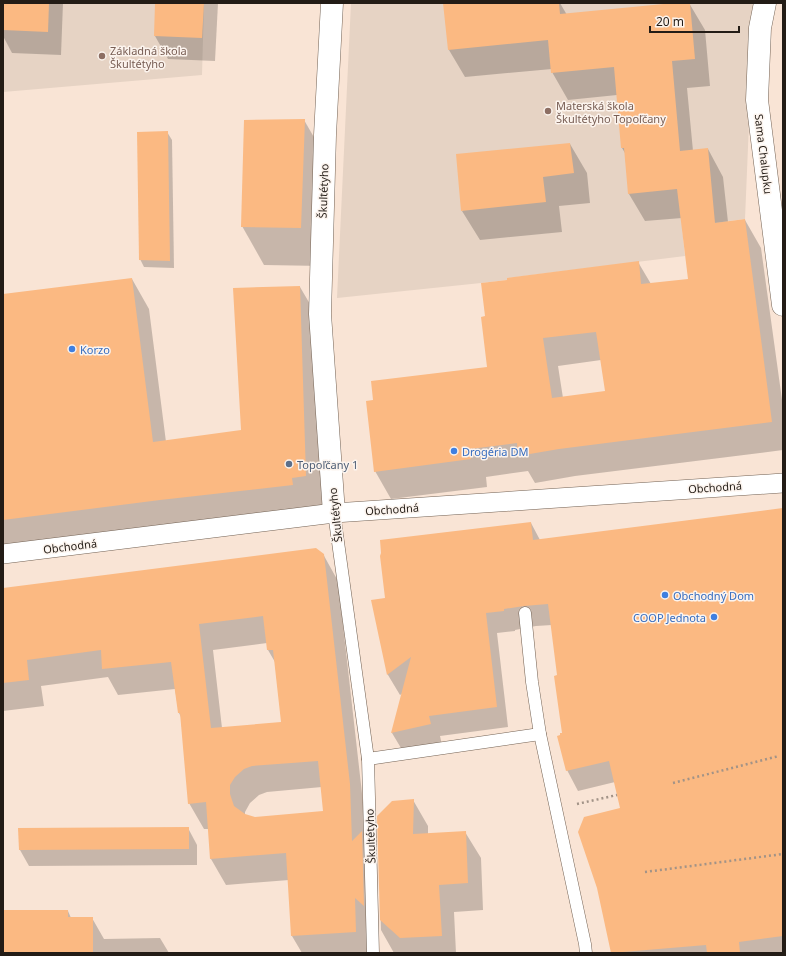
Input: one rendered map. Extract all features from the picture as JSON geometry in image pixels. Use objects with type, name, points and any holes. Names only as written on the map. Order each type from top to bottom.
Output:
[{"type":"street","name":"Škultétyho","points":[[332,3],[324,135],[320,314],[334,513]]},
{"type":"street","name":"Sama Chalupku","points":[[765,3],[760,28],[757,100],[781,268],[783,305]]},
{"type":"street","name":"Obchodná","points":[[3,554],[334,513],[783,483]]},
{"type":"lane","name":"Škultétyho","points":[[334,513],[368,759],[373,953]]},
{"type":"lane","points":[[525,613],[532,682],[540,734],[586,944],[586,953]]},
{"type":"lane","points":[[368,759],[540,734]]},
{"type":"path","points":[[673,783],[779,756]]},
{"type":"path","points":[[575,805],[617,794]]},
{"type":"path","points":[[645,872],[783,854]]},
{"type":"shaded area","name":"Základná škola Škultétyho","points":[[3,3],[204,3],[202,75],[3,92]]},
{"type":"shaded area","name":"Materská škola Škultétyho Topoľčany","points":[[351,3],[754,3],[745,219],[682,227],[685,256],[507,278],[507,280],[337,298]]},
{"type":"building","points":[[3,3],[49,3],[48,32],[3,30]]},
{"type":"building","name":"Základná škola Škultétyho","points":[[155,3],[204,3],[202,38],[154,36]]},
{"type":"building","points":[[443,3],[559,3],[560,14],[674,3],[690,3],[695,59],[672,61],[680,151],[708,148],[715,223],[745,219],[772,422],[559,449],[518,456],[517,443],[470,449],[471,459],[374,472],[366,401],[373,400],[371,381],[487,367],[481,317],[485,316],[481,283],[507,280],[507,278],[639,261],[641,284],[688,279],[677,189],[628,194],[624,148],[621,148],[614,67],[551,73],[548,40],[448,50]],"holes":[[[596,332],[605,391],[552,398],[543,338]]]},
{"type":"building","points":[[305,119],[301,228],[241,227],[244,120]]},
{"type":"building","points":[[168,131],[170,261],[139,260],[137,132]]},
{"type":"building","points":[[570,143],[574,173],[543,177],[546,202],[461,211],[456,154]]},
{"type":"building","points":[[132,278],[153,442],[241,430],[233,288],[300,286],[306,476],[292,478],[293,485],[3,520],[3,294]]},
{"type":"building","points":[[783,508],[783,936],[739,942],[740,953],[707,953],[706,945],[611,953],[597,888],[578,832],[584,817],[620,808],[609,761],[566,771],[557,736],[562,733],[554,676],[557,675],[548,604],[524,606],[504,609],[504,611],[486,613],[497,707],[429,716],[431,724],[391,733],[411,657],[387,675],[371,600],[385,598],[380,556],[380,540],[531,522],[533,540]]},
{"type":"building","points":[[316,548],[324,554],[350,784],[352,841],[362,831],[364,906],[355,898],[356,932],[291,936],[286,853],[210,859],[206,802],[188,804],[180,713],[178,713],[171,662],[102,669],[101,650],[27,660],[29,680],[3,683],[3,588]],"holes":[[[263,616],[267,650],[273,650],[281,722],[211,728],[199,624]],[[318,761],[323,811],[255,817],[245,814],[234,806],[230,794],[230,785],[235,777],[244,769],[252,766]]]},
{"type":"building","points":[[414,799],[413,834],[466,831],[468,883],[439,885],[442,936],[400,938],[380,920],[377,816],[392,801]]},
{"type":"building","points":[[189,827],[189,849],[19,850],[18,828]]},
{"type":"building","points":[[3,910],[68,910],[68,917],[93,917],[93,953],[3,953]]},
{"type":"place","name":"Základná škola Škultétyho","points":[[102,56]]},
{"type":"place","name":"Materská škola Škultétyho Topoľčany","points":[[548,111]]},
{"type":"place","name":"Korzo","points":[[72,349]]},
{"type":"place","name":"Drogéria DM","points":[[454,451]]},
{"type":"place","name":"Topoľčany 1","points":[[289,464]]},
{"type":"place","name":"Obchodný Dom","points":[[665,595]]},
{"type":"place","name":"COOP Jednota","points":[[714,617]]}]
